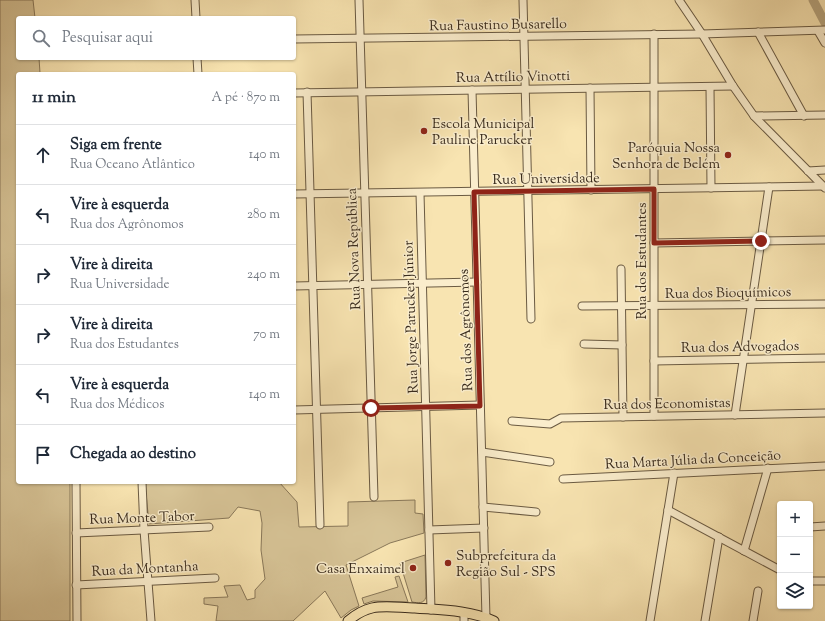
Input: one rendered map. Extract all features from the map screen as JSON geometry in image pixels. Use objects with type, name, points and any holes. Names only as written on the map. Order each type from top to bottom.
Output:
[{"type":"main road","points":[[348,621],[358,618],[371,608],[380,607],[431,610],[464,617],[490,619]]},
{"type":"street","points":[[196,0],[196,16]]},
{"type":"street","name":"Rua Nova República","points":[[359,0],[374,497]]},
{"type":"street","points":[[523,0],[531,319]]},
{"type":"street","points":[[679,0],[702,34],[733,86],[754,116],[761,125],[824,187]]},
{"type":"street","points":[[822,30],[825,43]]},
{"type":"street","name":"Rua Faustino Busarello","points":[[296,39],[702,34],[822,30]]},
{"type":"street","points":[[758,32],[804,116]]},
{"type":"street","name":"Rua dos Estudantes","points":[[654,34],[654,416]]},
{"type":"street","points":[[197,60],[198,72]]},
{"type":"street","name":"Rua Attílio Vinotti","points":[[296,93],[733,86]]},
{"type":"street","points":[[710,87],[711,188]]},
{"type":"street","points":[[590,88],[591,190]]},
{"type":"street","name":"Rua dos Agrônomos","points":[[472,90],[483,507],[490,619]]},
{"type":"street","points":[[307,92],[320,524]]},
{"type":"street","points":[[754,116],[825,115]]},
{"type":"street","points":[[808,171],[825,170]]},
{"type":"street","points":[[735,415],[769,187]]},
{"type":"street","name":"Rua Universidade","points":[[296,194],[824,187]]},
{"type":"street","name":"Rua Jorge Parucker Júnior","points":[[420,193],[431,610]]},
{"type":"street","points":[[654,243],[825,240]]},
{"type":"street","points":[[621,269],[623,417]]},
{"type":"street","points":[[296,286],[477,282]]},
{"type":"street","name":"Rua dos Bioquímicos","points":[[582,306],[825,304]]},
{"type":"street","points":[[584,344],[622,345]]},
{"type":"street","name":"Rua dos Advogados","points":[[654,361],[825,358]]},
{"type":"street","points":[[296,410],[480,406]]},
{"type":"street","name":"Rua dos Economistas","points":[[512,421],[550,424],[562,418],[825,413]]},
{"type":"street","points":[[482,452],[550,462]]},
{"type":"street","name":"Rua Marta Júlia da Conceição","points":[[563,479],[825,466]]},
{"type":"street","points":[[744,551],[768,468]]},
{"type":"street","points":[[650,621],[674,473]]},
{"type":"street","points":[[76,484],[77,621]]},
{"type":"street","points":[[142,484],[151,621]]},
{"type":"street","points":[[483,507],[536,512]]},
{"type":"street","points":[[668,510],[777,568]]},
{"type":"street","points":[[813,527],[825,526]]},
{"type":"street","name":"Rua Monte Tabor","points":[[76,533],[209,528]]},
{"type":"street","points":[[429,530],[484,528]]},
{"type":"street","points":[[705,621],[719,537]]},
{"type":"street","name":"Rua da Montanha","points":[[76,585],[215,578]]},
{"type":"street","points":[[813,581],[825,580]]},
{"type":"street","points":[[753,621],[758,591]]},
{"type":"shaded area","points":[[0,0],[33,0],[35,16],[16,16],[16,60],[39,60],[40,72],[16,72],[16,484],[70,484],[70,621],[0,621]]},
{"type":"shaded area","points":[[145,484],[281,484],[297,502],[299,527],[348,526],[348,502],[415,500],[415,513],[423,514],[424,533],[390,543],[346,565],[359,606],[341,618],[325,591],[293,621],[216,621],[218,606],[204,604],[204,598],[228,597],[224,586],[240,585],[247,600],[255,598],[255,590],[265,579],[261,550],[262,523],[260,511],[238,507],[229,518],[149,524]]},
{"type":"shaded area","points":[[425,555],[426,597],[422,602],[412,602],[400,563]]},
{"type":"shaded area","points":[[399,576],[408,602],[373,601],[364,604],[362,598],[398,587],[395,577]]},
{"type":"waterway","points":[[813,0],[825,23]]},
{"type":"place","name":"Escola Municipal Pauline Parucker","points":[[424,131]]},
{"type":"place","name":"Paróquia Nossa Senhora de Belém","points":[[728,155]]},
{"type":"place","name":"Subprefeitura da Região Sul - SPS","points":[[448,563]]},
{"type":"place","name":"Casa Enxaimel","points":[[413,568]]},
{"type":"route","points":[[371,408],[480,406],[474,192],[654,189],[654,243],[761,241]]}]
